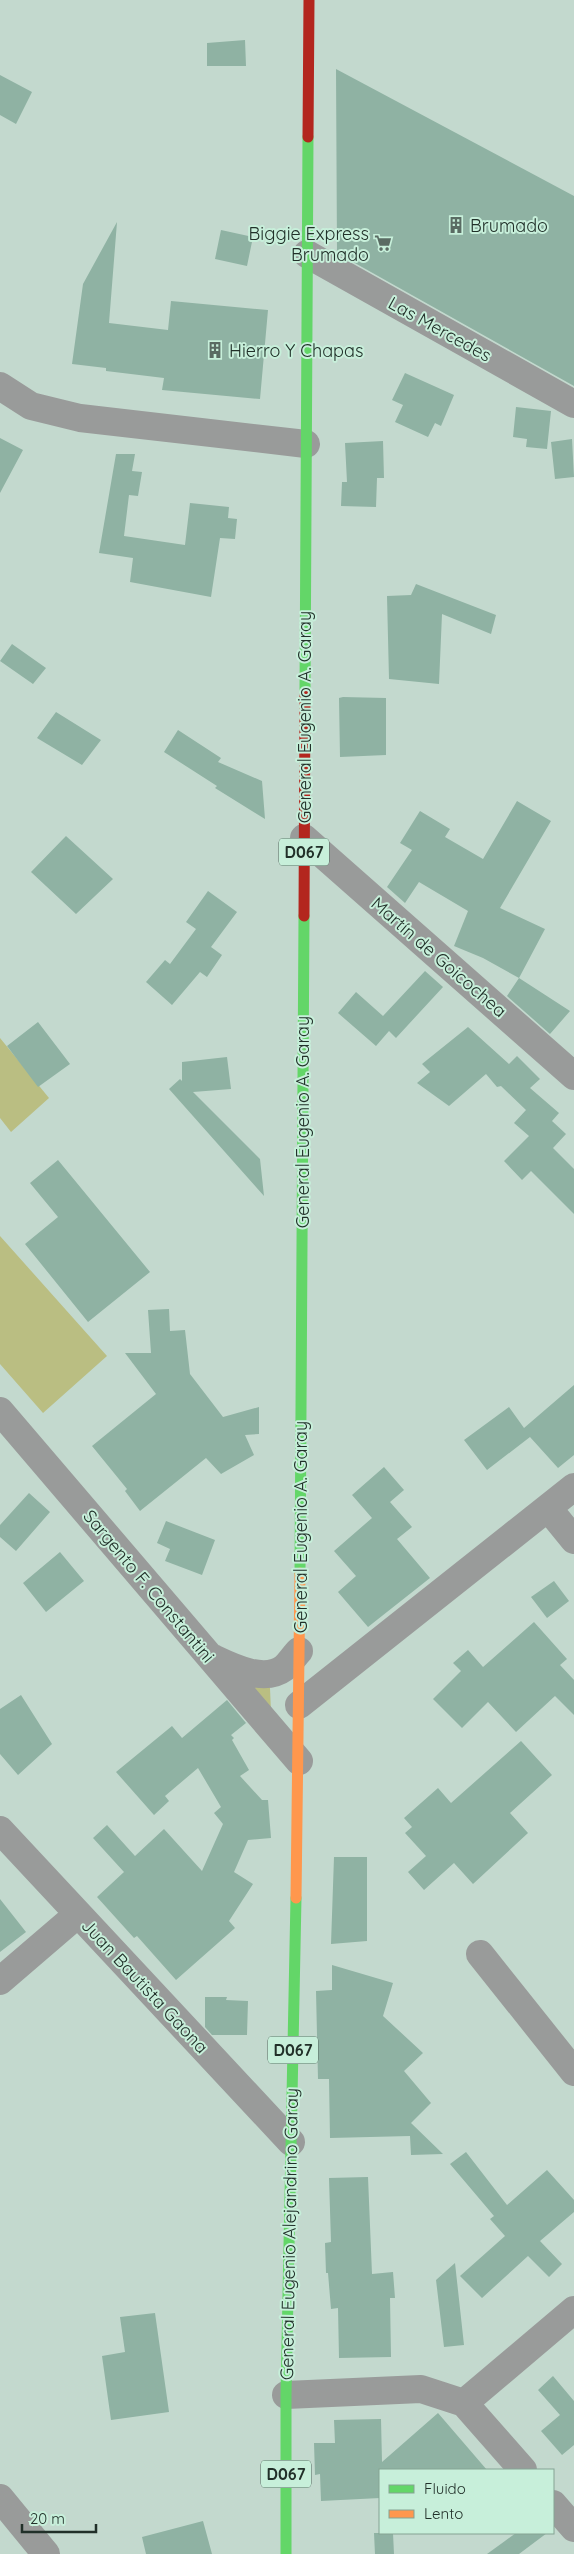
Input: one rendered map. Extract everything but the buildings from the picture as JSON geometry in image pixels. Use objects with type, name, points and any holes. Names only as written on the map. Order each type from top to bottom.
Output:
[{"type":"main road","name":"General Eugenio A. Garay","points":[[299,1705],[309,0]]},
{"type":"main road","name":"General Eugenio Alejandrino Garay","points":[[286,2554],[286,2395],[299,1705]]},
{"type":"street","name":"Las Mercedes","points":[[307,254],[574,404]]},
{"type":"street","points":[[0,386],[30,406],[80,418],[306,444]]},
{"type":"street","name":"Martín de Goicochea","points":[[304,838],[573,1072]]},
{"type":"street","name":"Sargento F. Constantini","points":[[0,1411],[299,1761]]},
{"type":"street","points":[[299,1705],[574,1486]]},
{"type":"street","points":[[548,1508],[574,1540]]},
{"type":"street","points":[[210,1657],[255,1673],[273,1673],[283,1669],[299,1651]]},
{"type":"street","name":"Juan Bautista Gaona","points":[[0,1830],[291,2142]]},
{"type":"street","points":[[0,1981],[78,1914]]},
{"type":"street","points":[[480,1954],[574,2072]]},
{"type":"street","points":[[464,2403],[574,2310]]},
{"type":"street","points":[[286,2395],[421,2389],[464,2403],[522,2469]]},
{"type":"street","points":[[0,2498],[46,2554]]},
{"type":"street","points":[[554,2505],[574,2528]]},
{"type":"green space","points":[[0,1038],[49,1098],[11,1132],[0,1118]]},
{"type":"green space","points":[[0,1236],[107,1356],[43,1413],[0,1364]]},
{"type":"green space","points":[[248,1682],[268,1685],[270,1688],[271,1712]]},
{"type":"traffic: fast","points":[[305,693],[308,137]]},
{"type":"traffic: fast","points":[[300,1573],[304,916]]},
{"type":"traffic: fast","points":[[286,2554],[286,2395],[296,1898]]},
{"type":"traffic: slow","points":[[296,1898],[300,1573]]},
{"type":"traffic: jam","points":[[308,137],[309,0]]},
{"type":"traffic: jam","points":[[304,916],[305,693]]},
{"type":"place","name":"Brumado","points":[[456,225]]},
{"type":"place","name":"Biggie Express Brumado","points":[[383,243]]},
{"type":"place","name":"Hierro Y Chapas","points":[[215,350]]}]
